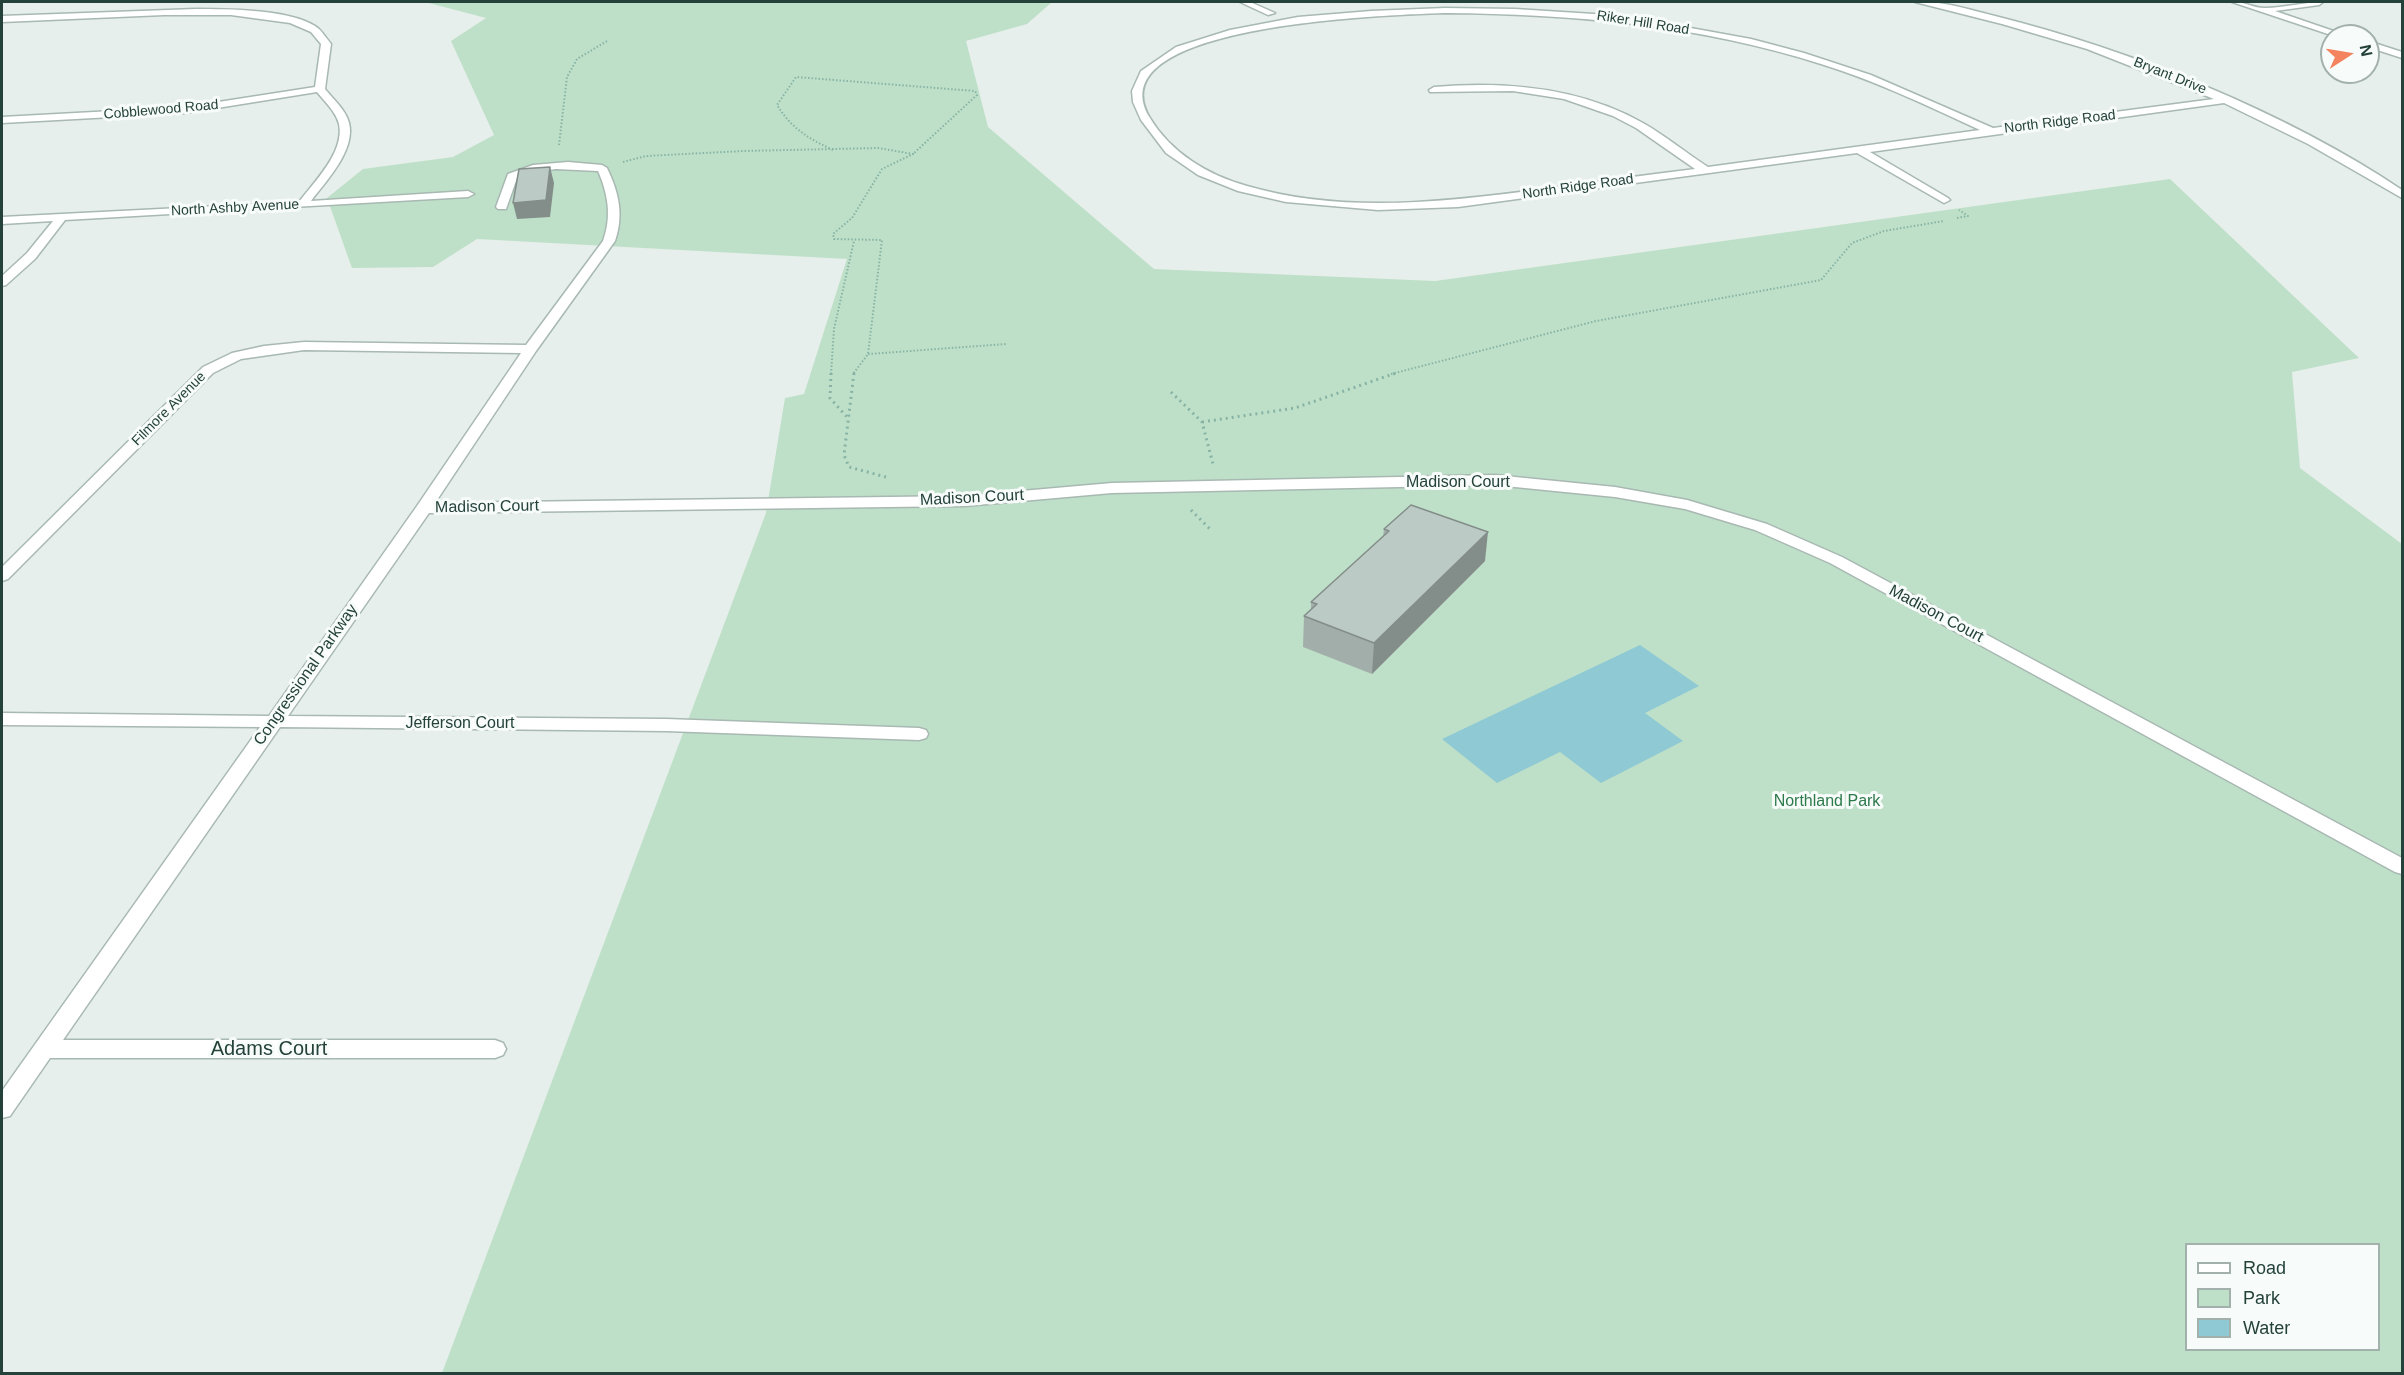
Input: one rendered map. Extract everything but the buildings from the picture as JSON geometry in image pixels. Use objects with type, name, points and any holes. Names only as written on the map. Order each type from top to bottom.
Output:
[{"type":"street","points":[[1244,2],[1270,14]]},
{"type":"street","name":"Bryant Drive","points":[[1919,2],[1977,15],[2080,44],[2176,78],[2227,100],[2334,153],[2402,194]]},
{"type":"street","points":[[2236,2],[2320,29]]},
{"type":"street","points":[[2265,11],[2319,2]]},
{"type":"street","name":"Riker Hill Road","points":[[1270,14],[1357,6],[1458,5],[1582,14],[1673,27],[1781,50],[1824,62],[1894,87],[1990,131]]},
{"type":"street","points":[[2,19],[208,10],[286,18],[314,29],[326,44],[320,89],[344,122],[345,136],[331,167],[302,205]]},
{"type":"street","name":"North Ridge Road","points":[[1270,14],[1214,29],[1178,45],[1152,64],[1137,86],[1135,98],[1151,129],[1184,163],[1208,177],[1265,195],[1302,202],[1416,207],[1458,204],[2227,100]]},
{"type":"street","points":[[2380,48],[2403,56]]},
{"type":"street","points":[[1434,90],[1486,86],[1533,90],[1556,95],[1613,114],[1638,126],[1705,170]]},
{"type":"street","name":"Cobblewood Road","points":[[2,120],[186,110],[320,89]]},
{"type":"street","points":[[1858,149],[1944,200]]},
{"type":"street","points":[[502,207],[512,176],[523,171],[557,166],[602,168]]},
{"type":"street","name":"Congressional Parkway","points":[[2,1108],[424,508],[530,349],[609,242],[615,227],[616,212],[609,183],[602,168]]},
{"type":"street","name":"North Ashby Avenue","points":[[2,220],[468,194]]},
{"type":"street","points":[[2,282],[31,256],[62,217]]},
{"type":"street","name":"Filmore Avenue","points":[[2,576],[208,370],[237,356],[264,350],[304,346],[530,349]]},
{"type":"street","name":"Madison Court","points":[[424,508],[965,501],[1112,488],[1495,480],[1615,492],[1687,505],[1761,527],[1836,560],[2403,867]]},
{"type":"street","name":"Jefferson Court","points":[[2,719],[666,725],[919,734]]},
{"type":"street","name":"Adams Court","points":[[44,1049],[495,1049]]},
{"type":"path","points":[[557,166],[567,77],[577,59],[607,41]]},
{"type":"path","points":[[833,150],[801,134],[786,121],[777,105],[796,77],[975,91],[977,94],[913,154],[882,169],[852,218],[833,234],[834,238],[854,241],[882,240],[868,354],[853,375],[844,455],[849,467],[891,478]]},
{"type":"path","points":[[602,168],[646,156],[743,151],[878,147],[913,154]]},
{"type":"path","points":[[1202,422],[1295,408],[1410,368],[1596,321],[1821,280],[1852,243],[1884,231],[1968,216],[1944,200]]},
{"type":"path","points":[[848,417],[830,398],[834,329],[854,241]]},
{"type":"path","points":[[868,354],[1007,344]]},
{"type":"path","points":[[1171,392],[1202,422],[1215,470],[1216,500],[1186,504],[1210,529]]},
{"type":"green space","name":"Northland Park","points":[[425,2],[1052,2],[1027,24],[966,41],[988,127],[1154,269],[1435,281],[2170,179],[2359,358],[2292,372],[2300,468],[2402,544],[2402,1373],[442,1373],[766,513],[785,398],[804,394],[847,259],[477,239],[433,267],[352,268],[327,198],[363,169],[453,157],[494,135],[451,41],[486,18]]},
{"type":"water","points":[[1640,645],[1699,686],[1645,713],[1683,741],[1601,783],[1560,752],[1497,783],[1442,739]]}]
